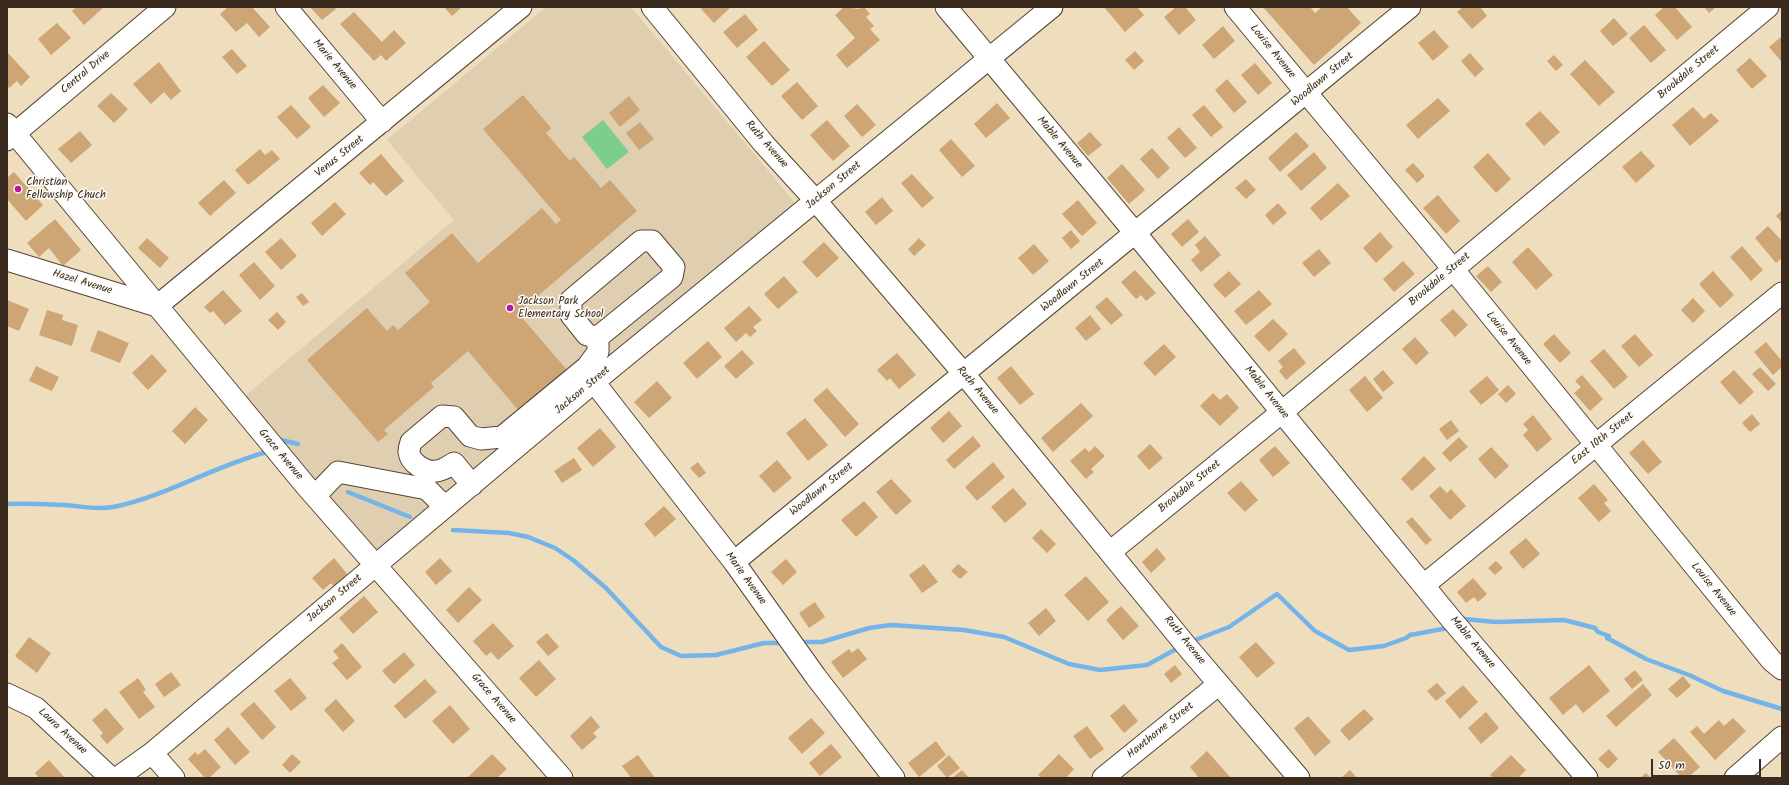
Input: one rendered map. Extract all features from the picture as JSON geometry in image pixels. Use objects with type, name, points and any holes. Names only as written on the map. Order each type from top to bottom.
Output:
[{"type":"street","name":"Central Drive","points":[[10,133],[165,7]]},
{"type":"street","name":"Marie Avenue","points":[[286,7],[382,122]]},
{"type":"street","name":"Venus Street","points":[[157,306],[521,7]]},
{"type":"street","name":"Ruth Avenue","points":[[652,7],[764,144],[816,201],[964,374],[1184,642],[1299,778]]},
{"type":"street","name":"Mable Avenue","points":[[946,7],[1136,234],[1424,585],[1587,778]]},
{"type":"street","name":"Jackson Street","points":[[117,778],[152,753],[594,382],[1052,7]]},
{"type":"street","name":"Louise Avenue","points":[[1235,7],[1453,269],[1595,446],[1772,661],[1782,670]]},
{"type":"street","name":"Woodlawn Street","points":[[734,562],[1136,234],[1410,7]]},
{"type":"street","name":"Brookdale Street","points":[[1110,552],[1282,412],[1768,7]]},
{"type":"street","name":"Grace Avenue","points":[[10,133],[157,306],[315,496],[562,778]]},
{"type":"street","points":[[470,436],[454,463],[438,472],[429,471],[412,460],[409,452],[410,442],[442,416],[454,417],[470,436],[481,439],[502,437],[587,367],[598,345],[672,277],[674,267],[652,241],[641,241],[572,300],[571,315],[587,335],[598,345],[614,366]]},
{"type":"street","name":"Hazel Avenue","points":[[7,260],[157,306]]},
{"type":"street","name":"East 10th Street","points":[[1424,585],[1782,293]]},
{"type":"street","name":"Marie Avenue","points":[[594,382],[734,562],[798,652],[894,778]]},
{"type":"street","points":[[454,463],[472,485]]},
{"type":"street","points":[[315,496],[338,472],[427,489],[445,508]]},
{"type":"street","name":"Hawthorne Street","points":[[1103,778],[1219,684]]},
{"type":"street","name":"Laura Avenue","points":[[7,694],[36,708],[111,778]]},
{"type":"street","points":[[1735,778],[1782,737]]},
{"type":"street","points":[[152,753],[174,778]]},
{"type":"shaded area","name":"Jackson Park Elementary School","points":[[546,7],[631,7],[796,204],[377,554],[245,396],[454,220],[387,140]]},
{"type":"green space","points":[[603,120],[629,152],[607,169],[582,137]]},
{"type":"building","points":[[76,7],[103,8],[84,25],[72,11]]},
{"type":"building","points":[[228,7],[252,7],[270,27],[259,37],[247,23],[236,32],[220,14]]},
{"type":"building","points":[[310,7],[334,7],[336,9],[322,20]]},
{"type":"building","points":[[444,7],[462,7],[452,16]]},
{"type":"building","points":[[703,7],[731,7],[714,23],[701,9]]},
{"type":"building","points":[[844,7],[859,9],[864,7],[870,14],[866,17],[874,26],[870,29],[880,40],[847,68],[836,55],[855,38],[835,15]]},
{"type":"building","points":[[1104,7],[1137,7],[1144,15],[1125,32]]},
{"type":"building","points":[[1176,7],[1185,7],[1196,20],[1179,35],[1164,17]]},
{"type":"building","points":[[1263,7],[1310,7],[1315,13],[1322,7],[1347,7],[1361,23],[1314,65]]},
{"type":"building","points":[[1463,7],[1480,7],[1487,16],[1472,29],[1457,12]]},
{"type":"building","points":[[1664,7],[1675,7],[1692,27],[1677,40],[1655,15]]},
{"type":"building","points":[[1704,7],[1716,7],[1709,13]]},
{"type":"building","points":[[354,12],[382,42],[394,30],[406,43],[386,61],[381,55],[374,61],[340,24]]},
{"type":"building","points":[[745,14],[758,30],[737,48],[723,32]]},
{"type":"building","points":[[1614,18],[1628,34],[1613,46],[1600,31]]},
{"type":"building","points":[[57,23],[71,38],[51,55],[38,39]]},
{"type":"building","points":[[1644,25],[1666,50],[1651,63],[1629,38]]},
{"type":"building","points":[[1223,26],[1235,41],[1214,59],[1202,45]]},
{"type":"building","points":[[1434,30],[1449,47],[1433,61],[1418,43]]},
{"type":"building","points":[[1782,36],[1782,59],[1781,61],[1769,47]]},
{"type":"building","points":[[764,41],[790,70],[772,86],[746,57]]},
{"type":"building","points":[[232,49],[247,66],[237,74],[222,57]]},
{"type":"building","points":[[1135,51],[1144,61],[1134,70],[1125,60]]},
{"type":"building","points":[[7,52],[30,77],[21,86],[17,81],[9,88],[7,85]]},
{"type":"building","points":[[1470,53],[1484,69],[1475,77],[1461,61]]},
{"type":"building","points":[[1554,55],[1563,65],[1556,71],[1547,61]]},
{"type":"building","points":[[1750,58],[1767,76],[1752,89],[1736,70]]},
{"type":"building","points":[[1585,60],[1615,92],[1599,106],[1570,74]]},
{"type":"building","points":[[159,62],[181,91],[171,100],[164,92],[151,104],[133,84]]},
{"type":"building","points":[[1255,63],[1272,83],[1258,95],[1241,75]]},
{"type":"building","points":[[1227,79],[1247,102],[1234,113],[1215,90]]},
{"type":"building","points":[[797,82],[818,106],[802,120],[781,96]]},
{"type":"building","points":[[323,85],[340,103],[324,117],[308,98]]},
{"type":"building","points":[[111,93],[128,109],[114,123],[97,106]]},
{"type":"building","points":[[523,95],[551,128],[546,133],[570,161],[574,157],[601,188],[610,180],[637,211],[518,313],[567,370],[519,411],[468,351],[431,383],[434,387],[384,430],[388,434],[378,442],[307,360],[367,308],[387,331],[393,325],[398,330],[430,302],[405,273],[452,233],[478,263],[542,208],[556,224],[561,220],[483,129]]},
{"type":"building","points":[[629,96],[640,110],[620,127],[609,113]]},
{"type":"building","points":[[1438,98],[1450,111],[1418,139],[1406,125]]},
{"type":"building","points":[[997,103],[1010,118],[986,138],[974,124]]},
{"type":"building","points":[[857,104],[876,125],[862,137],[844,116]]},
{"type":"building","points":[[291,105],[311,127],[297,139],[277,117]]},
{"type":"building","points":[[1204,105],[1223,127],[1211,137],[1192,115]]},
{"type":"building","points":[[1693,107],[1704,119],[1711,113],[1719,121],[1690,146],[1672,125]]},
{"type":"building","points":[[1540,111],[1560,132],[1544,146],[1525,124]]},
{"type":"building","points":[[827,120],[850,146],[833,161],[810,135]]},
{"type":"building","points":[[640,122],[654,139],[639,150],[626,133]]},
{"type":"building","points":[[1179,127],[1197,148],[1185,158],[1167,138]]},
{"type":"building","points":[[80,131],[92,145],[71,163],[58,149]]},
{"type":"building","points":[[1090,132],[1102,145],[1088,156],[1077,143]]},
{"type":"building","points":[[1296,132],[1309,146],[1280,172],[1268,158]]},
{"type":"building","points":[[951,139],[975,166],[962,177],[939,150]]},
{"type":"building","points":[[1152,148],[1170,168],[1158,179],[1140,159]]},
{"type":"building","points":[[260,149],[265,155],[272,150],[280,159],[248,185],[235,170]]},
{"type":"building","points":[[1641,151],[1655,166],[1636,183],[1622,167]]},
{"type":"building","points":[[1314,152],[1327,168],[1301,191],[1287,175]]},
{"type":"building","points":[[1488,153],[1511,179],[1496,193],[1473,167]]},
{"type":"building","points":[[381,154],[404,181],[386,196],[373,182],[370,185],[359,173]]},
{"type":"building","points":[[1413,163],[1425,176],[1417,183],[1405,170]]},
{"type":"building","points":[[1122,164],[1145,190],[1129,204],[1107,178]]},
{"type":"building","name":"Christian Fellowship Chuch","points":[[14,172],[43,205],[26,221],[7,199],[7,178]]},
{"type":"building","points":[[912,174],[934,198],[922,208],[901,183]]},
{"type":"building","points":[[1246,179],[1256,190],[1246,199],[1235,188]]},
{"type":"building","points":[[224,180],[236,193],[210,216],[198,203]]},
{"type":"building","points":[[1338,183],[1350,196],[1321,221],[1310,208]]},
{"type":"building","points":[[1438,195],[1460,221],[1446,234],[1423,208]]},
{"type":"building","points":[[882,197],[893,211],[876,225],[865,212]]},
{"type":"building","points":[[1078,200],[1097,223],[1082,236],[1062,214]]},
{"type":"building","points":[[335,202],[346,214],[322,236],[311,223]]},
{"type":"building","points":[[1278,203],[1287,213],[1273,225],[1265,215]]},
{"type":"building","points":[[1782,210],[1782,223],[1776,216]]},
{"type":"building","points":[[55,219],[81,250],[63,266],[49,248],[39,257],[27,243]]},
{"type":"building","points":[[1188,219],[1199,232],[1182,247],[1171,234]]},
{"type":"building","points":[[1768,226],[1782,241],[1782,258],[1776,263],[1755,238]]},
{"type":"building","points":[[1071,230],[1080,241],[1071,249],[1062,238]]},
{"type":"building","points":[[1380,232],[1393,247],[1376,263],[1363,248]]},
{"type":"building","points":[[1205,236],[1221,255],[1201,272],[1191,260],[1200,252],[1195,245]]},
{"type":"building","points":[[147,238],[169,258],[160,268],[138,248]]},
{"type":"building","points":[[281,238],[297,256],[281,270],[265,252]]},
{"type":"building","points":[[919,238],[926,245],[914,256],[908,249]]},
{"type":"building","points":[[824,242],[839,258],[817,278],[802,262]]},
{"type":"building","points":[[1034,244],[1049,261],[1033,275],[1018,258]]},
{"type":"building","points":[[1742,246],[1763,270],[1751,281],[1730,257]]},
{"type":"building","points":[[1528,247],[1553,275],[1536,290],[1512,262]]},
{"type":"building","points":[[1319,249],[1331,263],[1314,277],[1302,263]]},
{"type":"building","points":[[1403,261],[1415,274],[1394,292],[1383,279]]},
{"type":"building","points":[[254,262],[275,286],[260,300],[239,275]]},
{"type":"building","points":[[1488,266],[1502,282],[1491,292],[1476,276]]},
{"type":"building","points":[[1135,270],[1156,293],[1146,301],[1141,295],[1136,299],[1121,282]]},
{"type":"building","points":[[1229,271],[1241,284],[1225,298],[1213,285]]},
{"type":"building","points":[[1713,271],[1734,295],[1720,308],[1699,284]]},
{"type":"building","points":[[784,276],[798,292],[778,309],[764,294]]},
{"type":"building","points":[[223,290],[242,311],[225,325],[213,311],[210,313],[204,307]]},
{"type":"building","points":[[1259,290],[1272,304],[1246,325],[1234,311]]},
{"type":"building","points":[[302,293],[309,302],[303,306],[296,297]]},
{"type":"building","points":[[1107,297],[1123,315],[1111,325],[1095,307]]},
{"type":"building","points":[[1693,298],[1705,311],[1693,323],[1681,310]]},
{"type":"building","points":[[7,300],[29,309],[19,331],[7,326]]},
{"type":"building","points":[[749,306],[762,320],[753,327],[757,331],[750,337],[746,333],[736,342],[724,328]]},
{"type":"building","points":[[1453,309],[1468,325],[1455,337],[1440,320]]},
{"type":"building","points":[[47,310],[63,315],[62,320],[78,325],[72,346],[39,335]]},
{"type":"building","points":[[277,312],[286,322],[278,330],[268,320]]},
{"type":"building","points":[[1090,315],[1101,329],[1086,341],[1075,328]]},
{"type":"building","points":[[1273,319],[1288,334],[1269,352],[1254,336]]},
{"type":"building","points":[[98,330],[129,343],[120,363],[90,351]]},
{"type":"building","points":[[1554,334],[1571,353],[1560,363],[1543,344]]},
{"type":"building","points":[[1635,334],[1653,355],[1639,367],[1621,346]]},
{"type":"building","points":[[1415,337],[1429,353],[1416,365],[1402,349]]},
{"type":"building","points":[[708,341],[722,357],[697,379],[683,363]]},
{"type":"building","points":[[1766,342],[1782,361],[1782,367],[1773,375],[1754,352]]},
{"type":"building","points":[[1164,344],[1176,357],[1155,376],[1143,363]]},
{"type":"building","points":[[1294,348],[1306,363],[1286,380],[1279,371],[1283,367],[1278,361]]},
{"type":"building","points":[[1604,349],[1628,377],[1614,389],[1590,361]]},
{"type":"building","points":[[742,350],[754,363],[736,379],[724,366]]},
{"type":"building","points":[[897,353],[916,375],[899,389],[890,378],[887,381],[877,370]]},
{"type":"building","points":[[152,354],[167,371],[148,390],[132,373]]},
{"type":"building","points":[[36,366],[59,377],[52,391],[29,381]]},
{"type":"building","points":[[1011,366],[1034,394],[1020,405],[997,378]]},
{"type":"building","points":[[1760,367],[1776,384],[1768,391],[1752,374]]},
{"type":"building","points":[[1383,370],[1394,383],[1383,392],[1373,379]]},
{"type":"building","points":[[1734,370],[1754,392],[1740,405],[1720,382]]},
{"type":"building","points":[[1582,375],[1603,399],[1590,411],[1574,393],[1581,387],[1575,381]]},
{"type":"building","points":[[1365,376],[1383,398],[1367,412],[1349,390]]},
{"type":"building","points":[[1487,376],[1499,390],[1481,405],[1469,391]]},
{"type":"building","points":[[657,381],[672,398],[649,418],[634,402]]},
{"type":"building","points":[[1508,385],[1516,394],[1506,403],[1498,394]]},
{"type":"building","points":[[827,388],[859,424],[845,437],[813,400]]},
{"type":"building","points":[[1213,393],[1220,400],[1227,394],[1239,408],[1220,426],[1200,406]]},
{"type":"building","points":[[1081,403],[1093,416],[1053,452],[1041,438]]},
{"type":"building","points":[[195,407],[208,420],[185,444],[172,431]]},
{"type":"building","points":[[949,411],[962,426],[943,443],[930,428]]},
{"type":"building","points":[[1752,414],[1760,424],[1750,432],[1742,423]]},
{"type":"building","points":[[1533,415],[1552,439],[1537,452],[1523,435],[1528,430],[1523,424]]},
{"type":"building","points":[[805,418],[828,445],[808,461],[786,433]]},
{"type":"building","points":[[1451,420],[1459,431],[1447,440],[1439,429]]},
{"type":"building","points":[[600,428],[616,447],[593,467],[577,448]]},
{"type":"building","points":[[973,436],[981,446],[954,469],[946,460]]},
{"type":"building","points":[[1459,437],[1468,447],[1450,462],[1442,453]]},
{"type":"building","points":[[1643,440],[1662,462],[1648,474],[1629,453]]},
{"type":"building","points":[[1150,444],[1163,458],[1149,470],[1137,456]]},
{"type":"building","points":[[1095,446],[1105,456],[1091,469],[1094,472],[1086,479],[1070,461],[1085,448],[1089,452]]},
{"type":"building","points":[[1275,446],[1290,463],[1273,477],[1259,460]]},
{"type":"building","points":[[1491,447],[1509,466],[1495,479],[1478,459]]},
{"type":"building","points":[[1424,456],[1436,469],[1412,491],[1401,479]]},
{"type":"building","points":[[574,458],[582,470],[562,483],[554,471]]},
{"type":"building","points":[[777,460],[792,478],[774,493],[759,476]]},
{"type":"building","points":[[698,462],[706,473],[699,478],[690,468]]},
{"type":"building","points":[[993,462],[1005,477],[977,501],[965,487]]},
{"type":"building","points":[[891,479],[912,501],[896,515],[876,492]]},
{"type":"building","points":[[1241,481],[1258,500],[1245,512],[1227,493]]},
{"type":"building","points":[[1594,484],[1608,500],[1604,503],[1611,511],[1599,522],[1578,498]]},
{"type":"building","points":[[1440,486],[1447,493],[1451,489],[1466,506],[1450,520],[1429,496]]},
{"type":"building","points":[[1013,488],[1027,504],[1005,523],[991,507]]},
{"type":"building","points":[[864,501],[878,517],[856,537],[841,520]]},
{"type":"building","points":[[664,506],[676,519],[655,537],[644,524]]},
{"type":"building","points":[[1412,517],[1432,540],[1426,545],[1406,522]]},
{"type":"building","points":[[1041,529],[1056,544],[1047,553],[1032,538]]},
{"type":"building","points":[[1526,538],[1540,554],[1523,569],[1509,552]]},
{"type":"building","points":[[1157,548],[1166,559],[1151,573],[1142,562]]},
{"type":"building","points":[[334,558],[348,575],[334,587],[331,583],[323,590],[312,578]]},
{"type":"building","points":[[440,558],[452,571],[436,585],[425,572]]},
{"type":"building","points":[[786,559],[797,572],[783,585],[771,572]]},
{"type":"building","points":[[1496,561],[1503,568],[1495,575],[1488,568]]},
{"type":"building","points":[[924,564],[938,582],[922,593],[909,575]]},
{"type":"building","points":[[958,564],[968,572],[960,579],[951,571]]},
{"type":"building","points":[[1086,576],[1109,602],[1088,621],[1064,595]]},
{"type":"building","points":[[1473,578],[1487,594],[1478,602],[1474,597],[1466,603],[1457,592]]},
{"type":"building","points":[[469,587],[482,600],[458,623],[446,610]]},
{"type":"building","points":[[364,596],[378,612],[353,634],[339,618]]},
{"type":"building","points":[[815,602],[825,617],[809,628],[799,613]]},
{"type":"building","points":[[1121,606],[1139,626],[1123,640],[1106,620]]},
{"type":"building","points":[[1046,608],[1056,621],[1039,636],[1028,623]]},
{"type":"building","points":[[493,623],[514,646],[498,660],[491,652],[486,656],[473,641]]},
{"type":"building","points":[[547,633],[559,647],[548,656],[536,642]]},
{"type":"building","points":[[29,637],[51,653],[37,673],[15,656]]},
{"type":"building","points":[[1256,642],[1275,663],[1257,678],[1239,657]]},
{"type":"building","points":[[342,643],[362,667],[347,680],[332,663],[339,658],[333,651]]},
{"type":"building","points":[[858,648],[867,659],[843,678],[831,662],[849,649],[852,653]]},
{"type":"building","points":[[404,652],[415,665],[394,684],[382,671]]},
{"type":"building","points":[[539,660],[556,679],[536,697],[519,678]]},
{"type":"building","points":[[1175,665],[1182,674],[1171,683],[1164,674]]},
{"type":"building","points":[[1589,665],[1610,691],[1583,713],[1576,704],[1563,715],[1549,698]]},
{"type":"building","points":[[1635,670],[1643,680],[1632,689],[1624,679]]},
{"type":"building","points":[[171,672],[181,685],[164,697],[155,684]]},
{"type":"building","points":[[1683,676],[1691,686],[1677,698],[1668,689]]},
{"type":"building","points":[[138,678],[146,690],[143,692],[155,707],[139,719],[119,692]]},
{"type":"building","points":[[290,678],[307,698],[291,711],[274,691]]},
{"type":"building","points":[[425,679],[437,692],[405,719],[394,706]]},
{"type":"building","points":[[1437,683],[1446,693],[1436,701],[1427,691]]},
{"type":"building","points":[[1643,684],[1652,695],[1616,727],[1606,716]]},
{"type":"building","points":[[1463,685],[1478,702],[1460,719],[1445,701]]},
{"type":"building","points":[[336,699],[355,721],[343,732],[324,710]]},
{"type":"building","points":[[254,702],[276,727],[262,740],[240,714]]},
{"type":"building","points":[[1124,704],[1138,721],[1124,733],[1110,716]]},
{"type":"building","points":[[450,705],[470,729],[453,744],[432,721]]},
{"type":"building","points":[[106,708],[124,729],[107,744],[100,736],[103,733],[92,720]]},
{"type":"building","points":[[1364,709],[1374,719],[1349,741],[1340,730]]},
{"type":"building","points":[[1486,712],[1499,728],[1481,744],[1468,728]]},
{"type":"building","points":[[591,716],[600,727],[593,733],[597,737],[582,750],[570,736]]},
{"type":"building","points":[[1308,716],[1331,742],[1315,756],[1294,728]]},
{"type":"building","points":[[811,718],[825,733],[802,754],[788,738]]},
{"type":"building","points":[[1733,718],[1746,731],[1715,760],[1690,732],[1697,726],[1704,734],[1719,720],[1724,726]]},
{"type":"building","points":[[1087,726],[1104,749],[1090,759],[1073,736]]},
{"type":"building","points":[[228,727],[250,752],[235,765],[214,740]]},
{"type":"building","points":[[1674,738],[1700,767],[1687,778],[1682,778],[1658,752]]},
{"type":"building","points":[[936,741],[946,755],[919,777],[908,763]]},
{"type":"building","points":[[831,744],[842,757],[820,776],[809,763]]},
{"type":"building","points":[[205,749],[221,767],[209,778],[205,778],[188,759],[195,752],[198,755]]},
{"type":"building","points":[[1609,749],[1618,759],[1608,769],[1598,759]]},
{"type":"building","points":[[1207,751],[1231,778],[1199,778],[1190,767]]},
{"type":"building","points":[[292,754],[301,762],[290,773],[282,765]]},
{"type":"building","points":[[492,754],[507,769],[497,778],[467,778]]},
{"type":"building","points":[[1059,754],[1074,769],[1066,778],[1041,778],[1038,775]]},
{"type":"building","points":[[638,755],[655,778],[631,778],[622,766]]},
{"type":"building","points":[[949,755],[960,768],[947,778],[937,766]]},
{"type":"building","points":[[1511,755],[1526,770],[1518,778],[1493,778],[1490,775]]},
{"type":"building","points":[[49,760],[65,778],[39,778],[35,773]]},
{"type":"building","points":[[962,770],[969,778],[952,778]]},
{"type":"building","points":[[1350,770],[1357,778],[1341,778]]},
{"type":"building","points":[[1646,773],[1651,778],[1640,778]]},
{"type":"waterway","points":[[277,444],[281,440],[298,444]]},
{"type":"waterway","points":[[7,504],[50,504],[95,508],[113,507],[152,496],[228,465],[270,450]]},
{"type":"waterway","points":[[348,492],[410,517]]},
{"type":"waterway","points":[[453,530],[509,533],[528,537],[555,548],[573,560],[606,588],[661,647],[681,656],[716,655],[764,643],[784,643]]},
{"type":"waterway","points":[[1190,642],[1229,627],[1277,594],[1315,631],[1349,650],[1384,646],[1406,638],[1410,635],[1448,628]]},
{"type":"waterway","points":[[1464,619],[1495,622],[1564,620],[1595,628],[1598,632],[1609,636],[1607,638],[1646,659],[1689,675],[1723,691],[1782,709]]},
{"type":"waterway","points":[[799,642],[822,642],[869,628],[891,625],[964,630],[1004,637],[1069,664],[1100,670],[1147,665],[1180,647]]},
{"type":"place","name":"Christian Fellowship Chuch","points":[[18,189]]},
{"type":"place","name":"Jackson Park Elementary School","points":[[510,308]]}]
